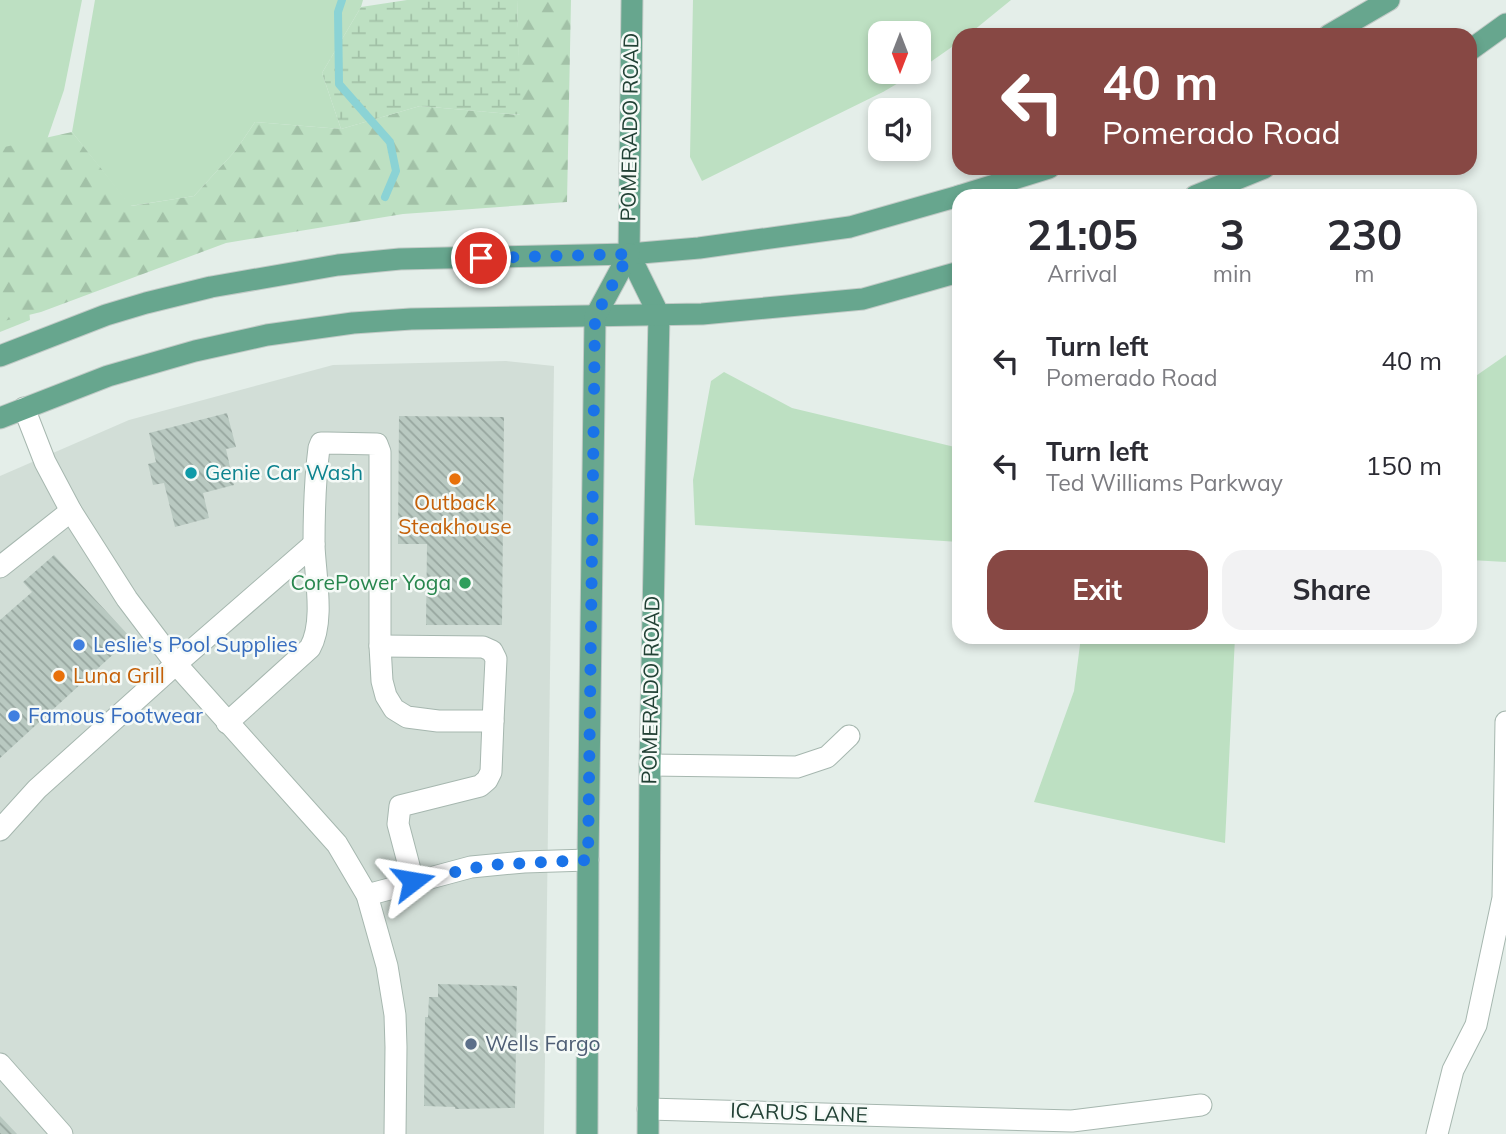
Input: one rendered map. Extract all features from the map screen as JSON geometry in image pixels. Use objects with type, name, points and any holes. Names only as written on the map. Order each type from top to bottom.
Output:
[{"type":"main road","name":"POMERADO ROAD","points":[[632,0],[629,254],[659,315],[650,765],[648,1134]]},
{"type":"main road","points":[[1341,28],[1389,0]]},
{"type":"main road","points":[[1477,45],[1506,24]]},
{"type":"main road","points":[[982,189],[1026,175]]},
{"type":"main road","points":[[1212,189],[1247,175]]},
{"type":"main road","points":[[0,356],[106,315],[146,303],[211,287],[326,267],[400,259],[629,254],[699,248],[850,227],[952,198]]},
{"type":"main road","name":"POMERADO ROAD","points":[[587,1134],[595,317],[629,254]]},
{"type":"main road","points":[[0,418],[108,376],[195,351],[267,335],[354,323],[411,319],[702,314],[863,299],[952,274]]},
{"type":"street","points":[[24,408],[46,462],[71,511],[112,577],[176,663],[337,844],[367,895],[387,966],[395,1015],[395,1134]]},
{"type":"street","points":[[228,723],[310,648],[314,640],[317,595],[314,544],[318,447],[321,443],[377,444],[380,452],[380,646],[382,681],[386,696],[394,709],[407,717],[421,720],[493,721]]},
{"type":"street","points":[[0,567],[71,511]]},
{"type":"street","points":[[0,830],[37,789],[176,663],[314,544]]},
{"type":"street","points":[[380,646],[483,647],[492,651],[496,659],[491,772],[488,780],[480,786],[400,806],[398,824],[413,881]]},
{"type":"street","points":[[1437,1134],[1453,1070],[1476,1025],[1503,898],[1506,722]]},
{"type":"street","points":[[650,765],[797,767],[827,757],[849,736]]},
{"type":"street","points":[[367,895],[413,881],[488,865],[588,860]]},
{"type":"street","points":[[0,1063],[62,1134]]},
{"type":"street","name":"ICARUS LANE","points":[[648,1109],[1072,1121],[1201,1105]]},
{"type":"shaded area","points":[[506,361],[554,366],[544,1134],[0,1134],[0,476],[129,420],[333,365]]},
{"type":"green space","points":[[0,0],[82,0],[64,90],[28,195],[24,258],[30,320],[0,332]]},
{"type":"green space","points":[[95,0],[363,0],[322,73],[341,129],[255,122],[236,150],[194,196],[130,206],[72,132]]},
{"type":"green space","points":[[407,0],[517,0],[521,115],[420,106],[341,129],[322,73],[361,7]]},
{"type":"green space","points":[[517,0],[571,0],[567,202],[403,214],[226,243],[41,312],[0,322],[0,148],[72,132],[131,206],[194,196],[236,150],[255,122],[341,129],[420,106],[520,115]]},
{"type":"green space","points":[[693,0],[1011,0],[977,28],[952,28],[952,47],[931,62],[931,21],[868,21],[868,84],[897,84],[702,181],[690,157]]},
{"type":"green space","points":[[1506,355],[1506,562],[1477,560],[1477,375]]},
{"type":"green space","points":[[724,372],[792,408],[952,446],[952,542],[695,525],[693,480],[711,381]]},
{"type":"green space","points":[[1080,644],[1235,644],[1225,843],[1034,802],[1074,691]]},
{"type":"building","name":"Genie Car Wash","points":[[227,413],[236,447],[226,449],[234,485],[203,493],[209,518],[175,527],[164,483],[153,485],[148,464],[156,462],[149,433]]},
{"type":"building","points":[[399,416],[504,417],[502,625],[426,625],[427,544],[398,544]]},
{"type":"building","points":[[54,555],[131,638],[0,758],[0,620],[32,592],[23,582]]},
{"type":"building","points":[[438,984],[517,986],[515,1108],[455,1109],[424,1106],[425,1017],[428,1017],[429,997],[438,997]]},
{"type":"building","points":[[0,1116],[17,1134],[0,1134]]},
{"type":"waterway","points":[[342,0],[338,12],[339,84],[390,142],[396,171],[385,197]]},
{"type":"place","name":"Genie Car Wash","points":[[191,473]]},
{"type":"place","name":"Outback Steakhouse","points":[[455,479]]},
{"type":"place","name":"CorePower Yoga","points":[[465,583]]},
{"type":"place","name":"Leslie's Pool Supplies","points":[[79,645]]},
{"type":"place","name":"Luna Grill","points":[[59,676]]},
{"type":"place","name":"Famous Footwear","points":[[14,716]]},
{"type":"place","name":"Wells Fargo","points":[[471,1044]]},
{"type":"route","points":[[413,881],[471,867],[588,860],[595,317],[629,254],[481,258]]}]
